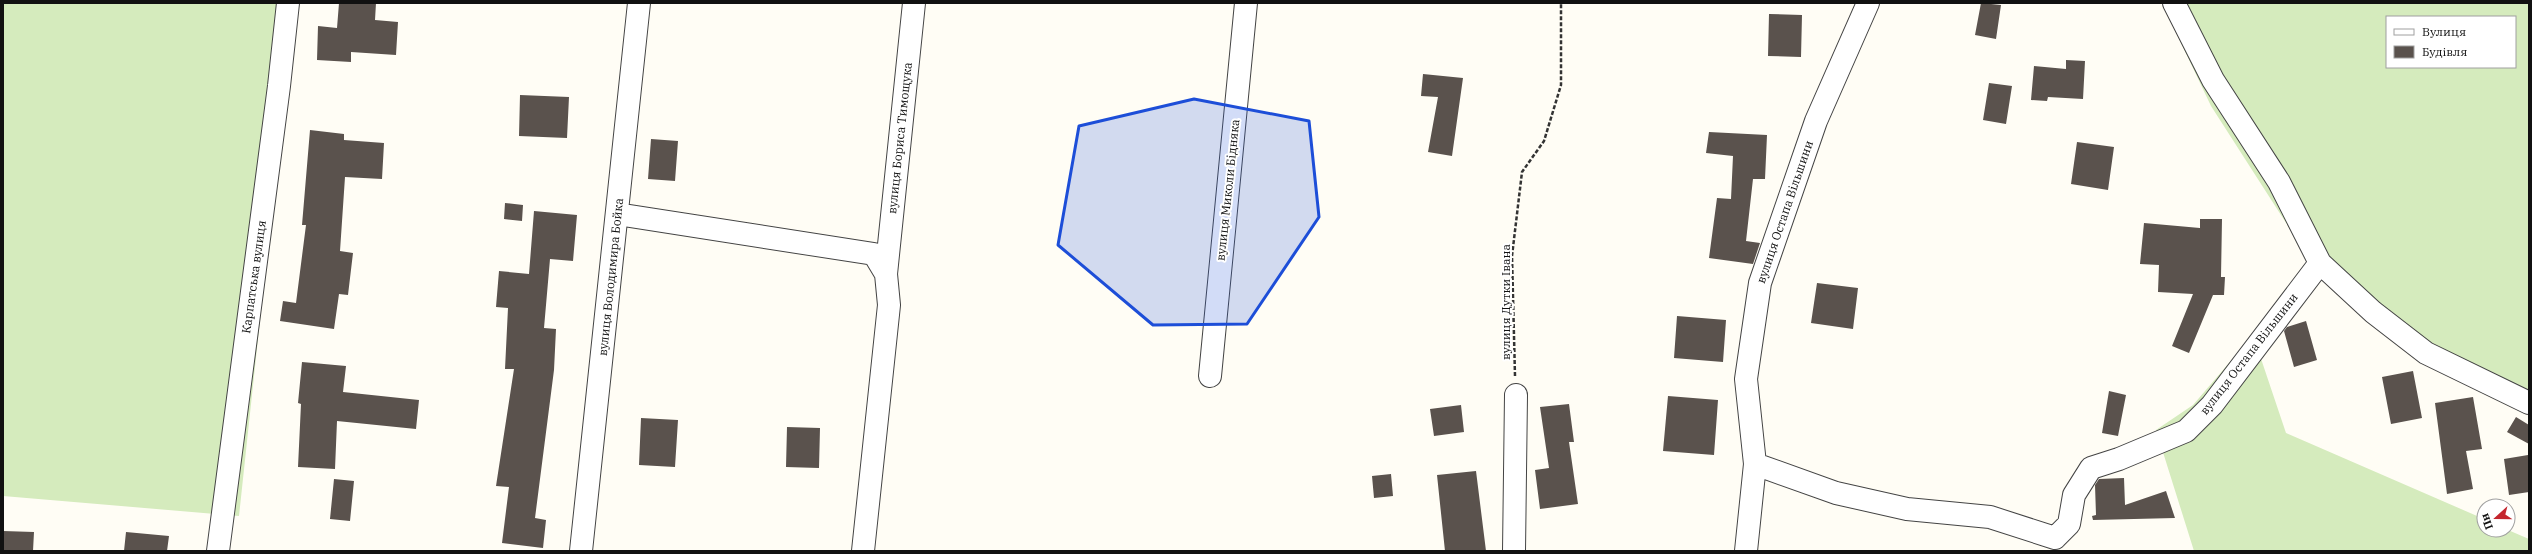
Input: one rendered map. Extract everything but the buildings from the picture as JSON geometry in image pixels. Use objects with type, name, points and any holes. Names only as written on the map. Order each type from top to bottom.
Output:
[{"type":"street","name":"Карпатська вулиця","points":[[218,551],[279,86],[288,3]]},
{"type":"street","name":"вулиця Володимира Бойка","points":[[581,551],[639,3]]},
{"type":"street","name":"вулиця Бориса Тимощука","points":[[886,274],[914,3]]},
{"type":"street","name":"вулиця Миколи Бідняка","points":[[1210,376],[1246,3]]},
{"type":"street","name":"вулиця Остапа Вільшини","points":[[1746,551],[1755,464],[1746,379],[1760,283],[1816,121],[1868,3]]},
{"type":"street","points":[[2174,3],[2213,80],[2279,182],[2320,263],[2373,312],[2426,353],[2529,403]]},
{"type":"street","points":[[617,214],[874,254],[886,274],[889,305],[863,551]]},
{"type":"street","name":"вулиця Остапа Вільшини","points":[[2054,544],[2068,524],[2074,495],[2091,468],[2119,460],[2186,431],[2212,405],[2320,263]]},
{"type":"street","points":[[1514,551],[1516,395]]},
{"type":"street","points":[[1755,464],[1836,493],[1907,509],[1990,517],[2054,544]]},
{"type":"path","name":"вулиця Дутки Івана","points":[[1516,395],[1512,256],[1522,172],[1544,141],[1561,85],[1561,3]]},
{"type":"highlighted area","points":[[1194,99],[1309,121],[1319,217],[1247,324],[1153,325],[1058,245],[1079,126]]},
{"type":"green space","points":[[3,3],[294,3],[239,516],[3,496]]},
{"type":"green space","points":[[2162,3],[2529,3],[2529,406],[2482,390],[2295,237],[2211,106]]},
{"type":"green space","points":[[2253,335],[2286,433],[2476,516],[2476,538],[2516,538],[2516,533],[2529,539],[2529,551],[2194,551],[2156,430],[2193,405]]}]
